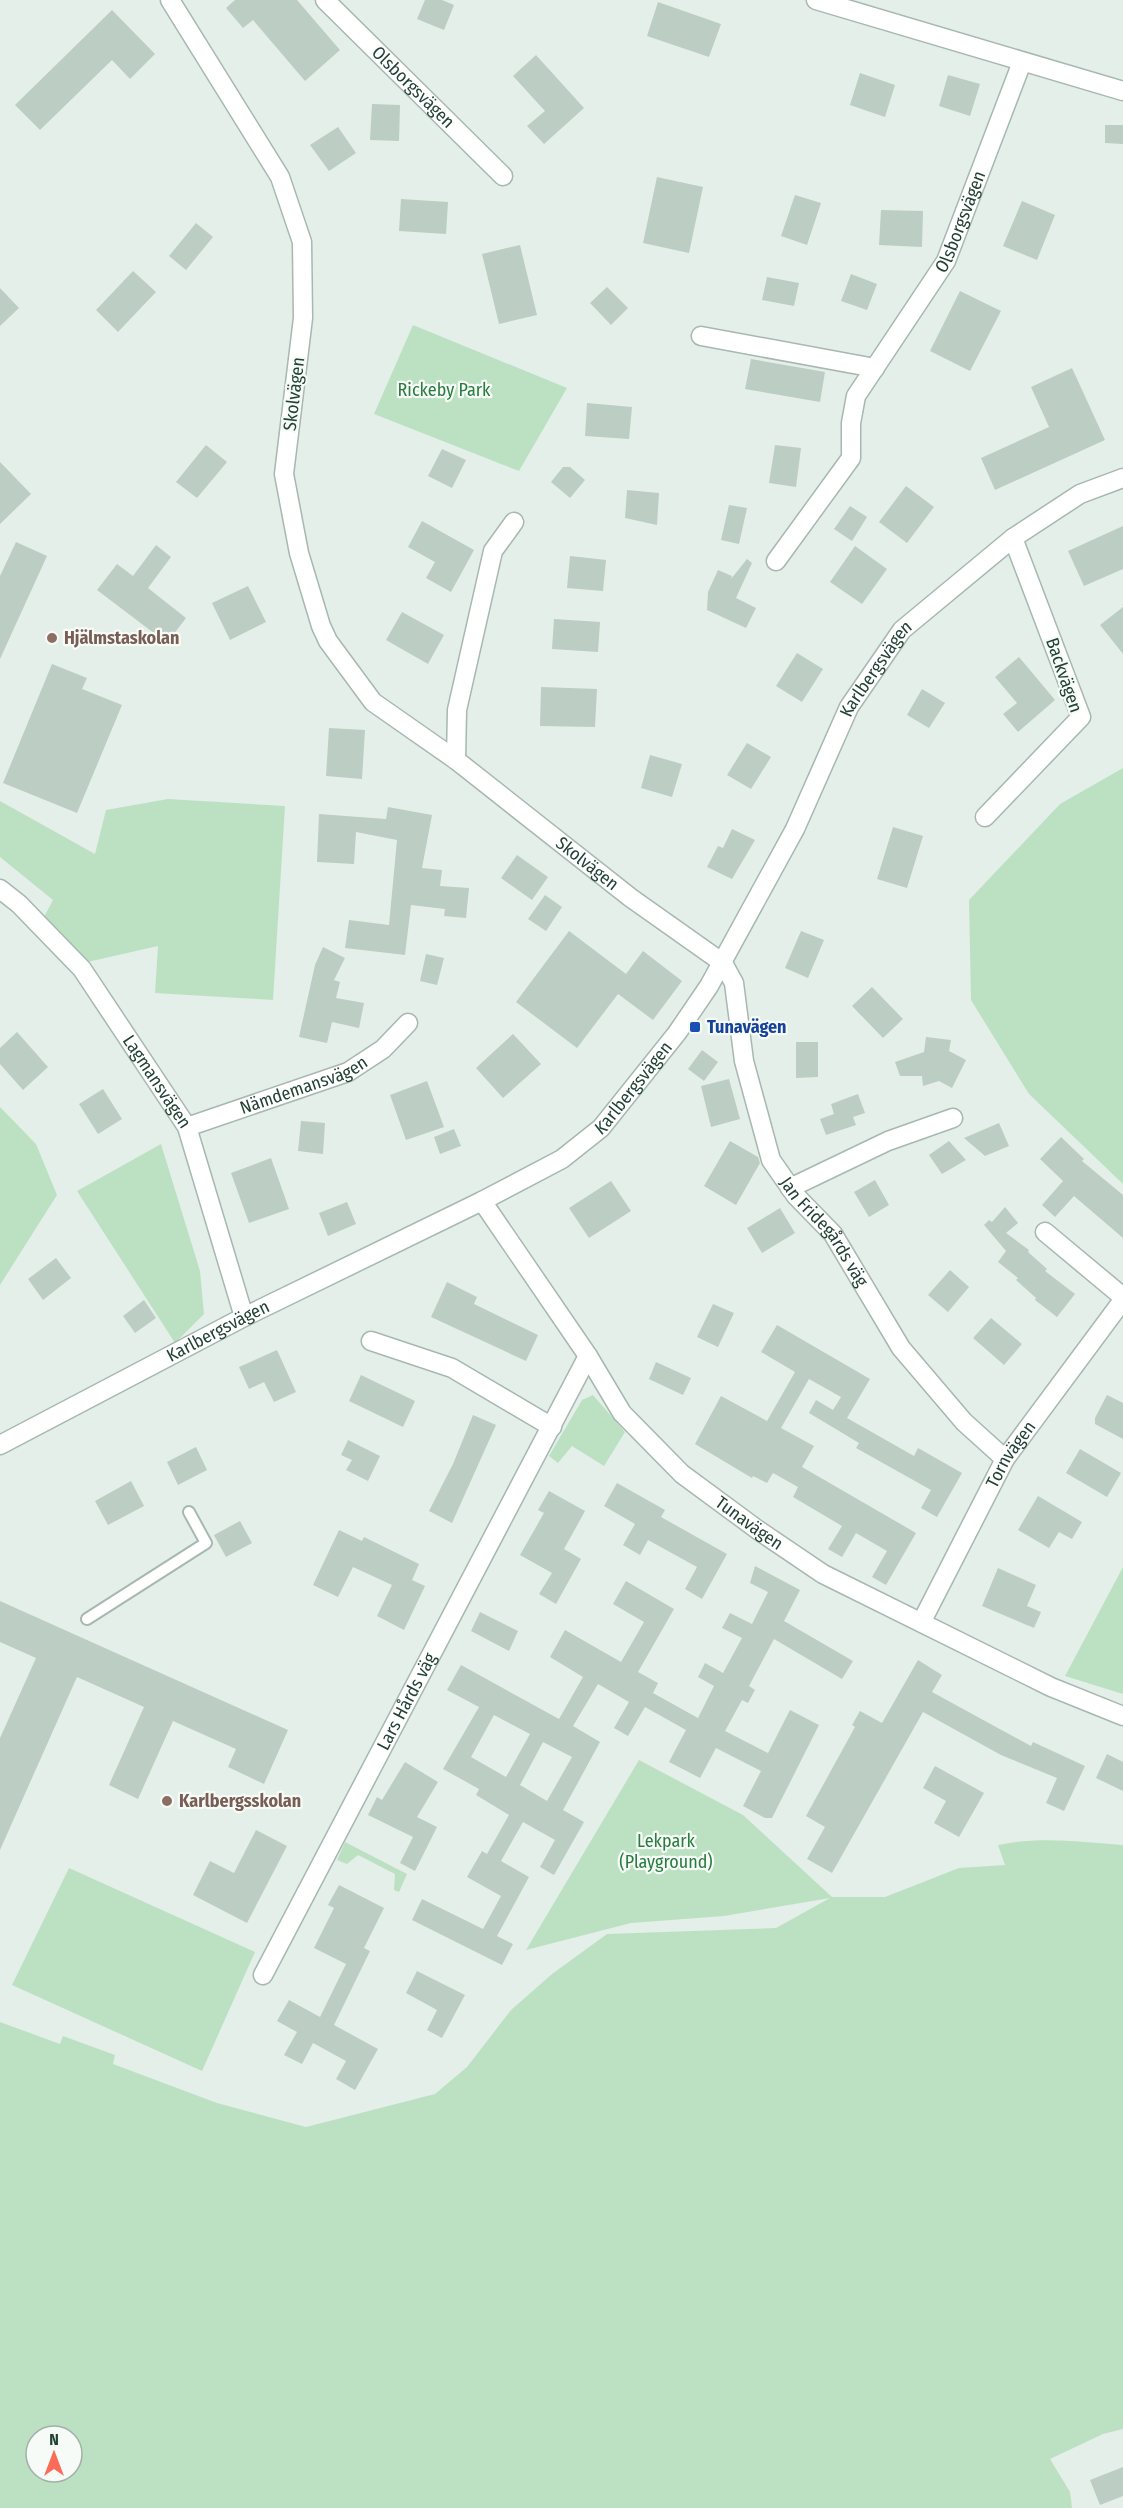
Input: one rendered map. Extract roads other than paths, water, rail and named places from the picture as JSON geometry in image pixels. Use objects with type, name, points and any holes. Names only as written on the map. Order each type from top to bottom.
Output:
[{"type":"street","name":"Skolvägen","points":[[170,0],[280,177],[302,242],[303,318],[284,474],[298,553],[328,641],[374,702],[456,760],[631,898],[723,963]]},
{"type":"street","name":"Olsborgsvägen","points":[[325,0],[503,176]]},
{"type":"street","points":[[816,0],[1123,91]]},
{"type":"street","name":"Olsborgsvägen","points":[[776,561],[851,458],[851,423],[856,396],[946,261],[1022,62]]},
{"type":"street","points":[[700,336],[875,368]]},
{"type":"street","name":"Karlbergsvägen","points":[[0,1445],[244,1317],[482,1201],[562,1158],[601,1128],[677,1034],[723,963],[795,829],[849,707],[902,630],[1013,538],[1080,494],[1123,478]]},
{"type":"street","points":[[456,760],[457,710],[493,551],[514,522]]},
{"type":"street","name":"Backvägen","points":[[985,817],[1082,717],[1013,538]]},
{"type":"street","name":"Lagmansvägen","points":[[0,889],[19,904],[82,969],[187,1127],[244,1317]]},
{"type":"street","name":"Jan Fridegårds väg","points":[[723,963],[734,983],[744,1061],[771,1160],[790,1188],[833,1234],[901,1348],[964,1422],[1005,1459]]},
{"type":"street","name":"Nämdemansvägen","points":[[187,1127],[348,1072],[383,1049],[408,1023]]},
{"type":"street","points":[[790,1188],[888,1141],[953,1118]]},
{"type":"street","name":"Tunavägen","points":[[482,1201],[588,1356],[622,1413],[682,1474],[823,1574],[922,1621],[1051,1687],[1123,1716]]},
{"type":"street","name":"Tornvägen","points":[[922,1621],[1005,1459],[1123,1299],[1045,1232]]},
{"type":"street","points":[[371,1341],[452,1368],[552,1427]]},
{"type":"street","name":"Lars Hårds väg","points":[[262,1975],[588,1356]]},
{"type":"lane","points":[[87,1619],[206,1543],[189,1512]]},
{"type":"place","name":"Hjälmstaskolan","points":[[52,638]]},
{"type":"place","name":"Tunavägen","points":[[695,1027]]},
{"type":"place","name":"Karlbergsskolan","points":[[167,1801]]},
{"type":"park label","name":"Rickeby Park","points":[[444,390]]},
{"type":"park label","name":"Lekpark (Playground)","points":[[666,1851]]}]
